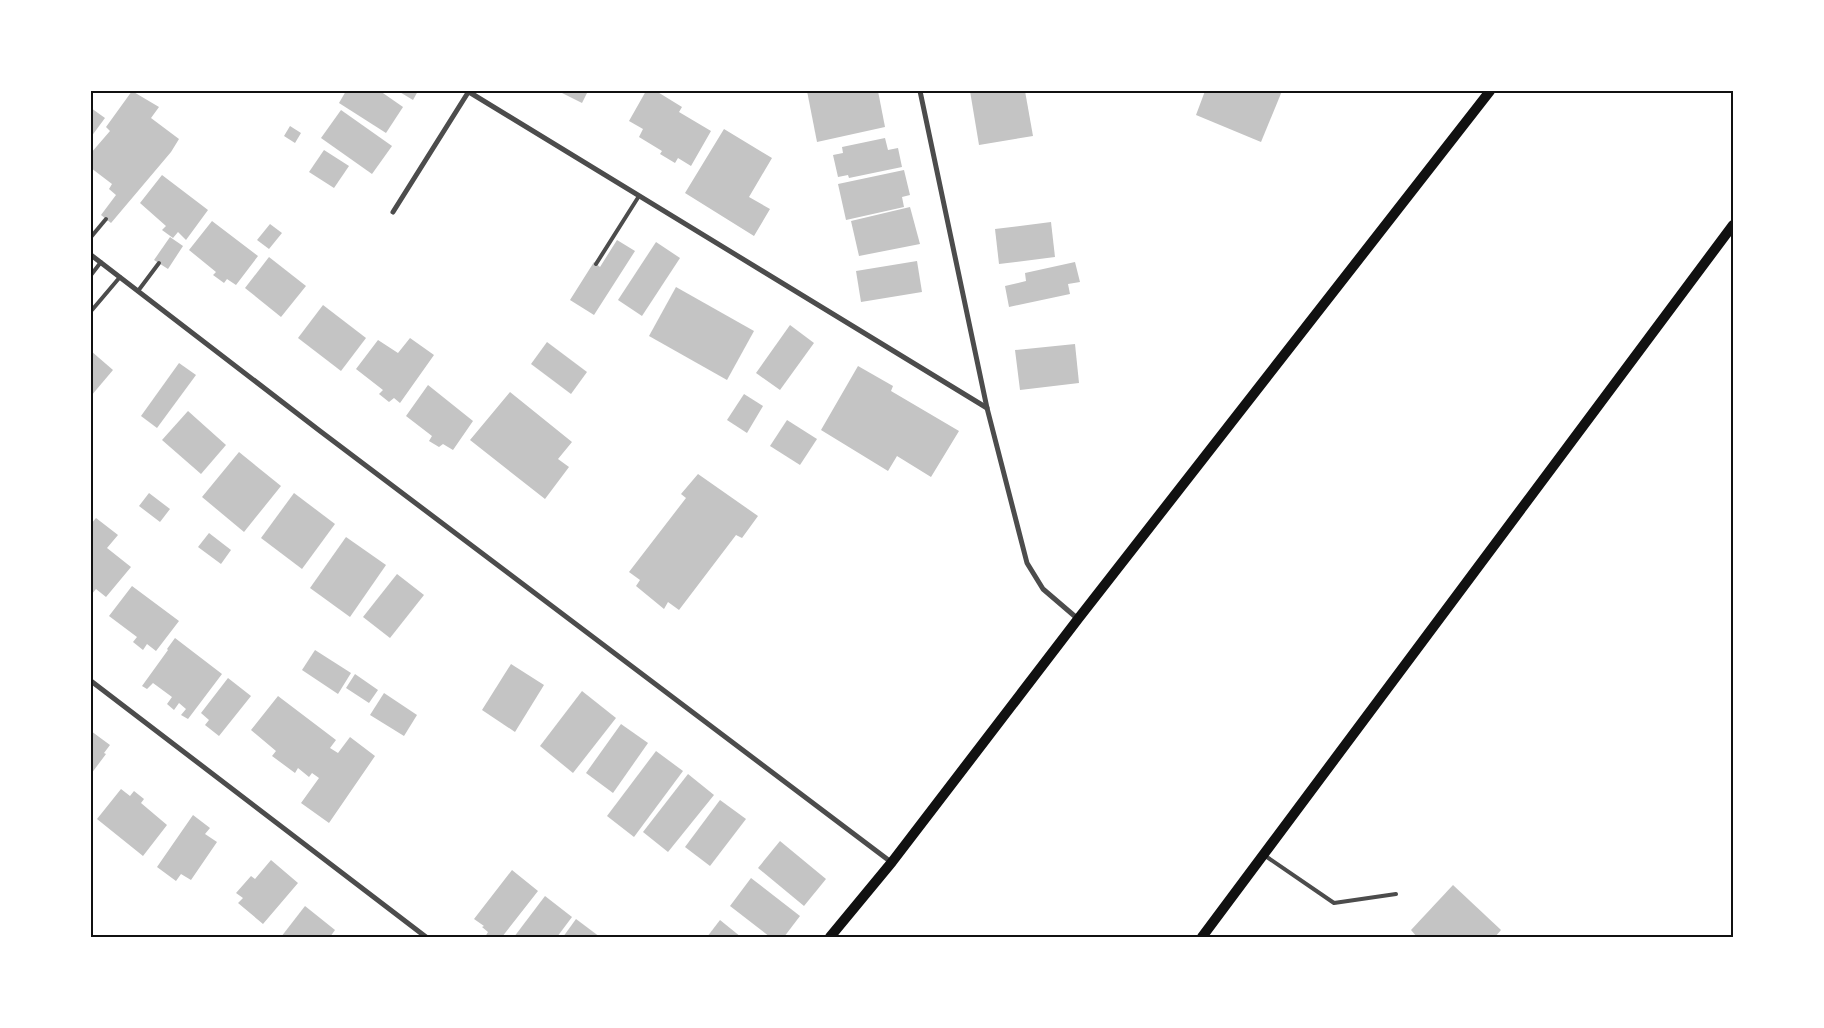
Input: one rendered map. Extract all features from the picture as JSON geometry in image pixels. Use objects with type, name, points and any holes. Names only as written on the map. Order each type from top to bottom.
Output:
[{"type":"main road","points":[[830,937],[892,862],[1078,619],[1490,91]]},
{"type":"main road","points":[[1202,937],[1733,225]]},
{"type":"street","points":[[920,91],[987,408],[1027,564],[1043,589],[1078,619]]},
{"type":"street","points":[[393,212],[469,92],[987,408]]},
{"type":"street","points":[[91,255],[328,437],[892,862]]},
{"type":"street","points":[[91,681],[426,937]]},
{"type":"lane","points":[[596,264],[639,196]]},
{"type":"lane","points":[[91,237],[106,219]]},
{"type":"lane","points":[[91,275],[101,262]]},
{"type":"lane","points":[[138,291],[159,263]]},
{"type":"lane","points":[[92,310],[120,277]]},
{"type":"lane","points":[[1263,855],[1334,903],[1396,894]]},
{"type":"building","points":[[132,91],[159,107],[151,118],[179,139],[171,152],[111,223],[101,215],[116,195],[109,189],[112,184],[91,168],[91,153],[110,131],[106,127]]},
{"type":"building","points":[[346,91],[380,91],[403,107],[386,133],[339,103]]},
{"type":"building","points":[[398,91],[418,91],[413,100]]},
{"type":"building","points":[[558,91],[588,91],[582,103]]},
{"type":"building","points":[[646,91],[656,91],[682,107],[679,112],[711,131],[691,166],[678,158],[675,163],[660,154],[662,151],[639,137],[643,129],[629,121]]},
{"type":"building","points":[[807,91],[878,91],[885,127],[817,142]]},
{"type":"building","points":[[970,91],[1025,91],[1033,136],[979,145]]},
{"type":"building","points":[[1205,91],[1282,91],[1261,142],[1196,115]]},
{"type":"building","points":[[91,108],[105,118],[91,137]]},
{"type":"building","points":[[341,110],[392,146],[372,174],[321,138]]},
{"type":"building","points":[[290,126],[301,133],[295,143],[284,136]]},
{"type":"building","points":[[724,129],[772,158],[749,197],[770,209],[754,236],[685,193]]},
{"type":"building","points":[[885,138],[888,150],[898,148],[902,167],[849,178],[848,175],[838,177],[833,155],[843,153],[842,147]]},
{"type":"building","points":[[324,150],[349,166],[334,188],[309,172]]},
{"type":"building","points":[[904,170],[910,195],[902,197],[904,207],[846,220],[838,184]]},
{"type":"building","points":[[162,175],[208,210],[186,240],[178,232],[173,238],[162,230],[166,226],[140,203]]},
{"type":"building","points":[[910,207],[920,244],[859,256],[851,221]]},
{"type":"building","points":[[212,221],[258,256],[236,285],[227,279],[224,283],[213,275],[216,272],[189,250]]},
{"type":"building","points":[[1051,222],[1055,257],[999,264],[995,229]]},
{"type":"building","points":[[270,224],[282,233],[269,249],[257,240]]},
{"type":"building","points":[[170,237],[183,246],[168,269],[154,260]]},
{"type":"building","points":[[617,240],[635,251],[594,315],[570,300],[594,262],[600,267]]},
{"type":"building","points":[[656,242],[680,258],[642,316],[618,300]]},
{"type":"building","points":[[269,257],[306,286],[281,317],[245,288]]},
{"type":"building","points":[[917,261],[922,292],[861,302],[856,271]]},
{"type":"building","points":[[1075,262],[1080,282],[1068,284],[1070,294],[1009,307],[1005,286],[1026,281],[1025,273]]},
{"type":"building","points":[[676,287],[754,331],[727,380],[649,336]]},
{"type":"building","points":[[323,305],[366,338],[341,371],[298,338]]},
{"type":"building","points":[[790,325],[814,343],[780,390],[756,373]]},
{"type":"building","points":[[410,338],[434,355],[400,403],[394,398],[389,402],[379,394],[383,390],[356,369],[378,340],[398,353]]},
{"type":"building","points":[[547,342],[587,372],[571,394],[531,364]]},
{"type":"building","points":[[1075,344],[1079,383],[1020,390],[1015,350]]},
{"type":"building","points":[[91,351],[113,370],[91,396]]},
{"type":"building","points":[[179,363],[196,375],[157,428],[141,416]]},
{"type":"building","points":[[858,366],[893,386],[891,391],[959,431],[931,477],[897,456],[888,471],[821,430]]},
{"type":"building","points":[[428,385],[473,421],[453,450],[443,444],[439,447],[429,441],[432,436],[406,416]]},
{"type":"building","points":[[510,392],[572,442],[558,459],[569,467],[545,499],[470,440]]},
{"type":"building","points":[[744,394],[763,406],[747,433],[727,420]]},
{"type":"building","points":[[188,411],[226,445],[201,474],[162,440]]},
{"type":"building","points":[[787,420],[817,439],[800,465],[770,446]]},
{"type":"building","points":[[239,452],[281,486],[244,532],[202,497]]},
{"type":"building","points":[[698,474],[758,516],[742,538],[736,535],[679,610],[668,602],[664,609],[636,586],[640,580],[629,572],[686,498],[681,494]]},
{"type":"building","points":[[149,493],[170,509],[160,522],[139,506]]},
{"type":"building","points":[[294,493],[335,524],[302,569],[261,538]]},
{"type":"building","points":[[96,518],[118,535],[107,548],[131,567],[106,597],[96,589],[91,595],[91,524]]},
{"type":"building","points":[[209,533],[231,550],[221,564],[198,547]]},
{"type":"building","points":[[346,537],[386,565],[350,617],[310,588]]},
{"type":"building","points":[[397,574],[424,595],[390,638],[363,617]]},
{"type":"building","points":[[132,586],[179,621],[156,651],[147,644],[143,650],[133,642],[137,637],[109,616]]},
{"type":"building","points":[[175,638],[222,674],[188,719],[181,715],[186,709],[179,703],[174,710],[167,704],[172,697],[153,683],[147,689],[142,686]]},
{"type":"building","points":[[315,650],[351,673],[338,694],[302,670]]},
{"type":"building","points":[[511,664],[544,685],[515,732],[482,710]]},
{"type":"building","points":[[355,674],[378,690],[369,703],[346,688]]},
{"type":"building","points":[[228,678],[251,696],[219,736],[205,725],[209,720],[201,713]]},
{"type":"building","points":[[582,691],[616,718],[573,773],[540,746]]},
{"type":"building","points":[[384,693],[417,715],[404,736],[370,715]]},
{"type":"building","points":[[278,696],[336,740],[330,748],[338,753],[350,737],[375,756],[329,823],[301,803],[319,778],[312,773],[309,777],[298,768],[295,773],[272,756],[276,751],[251,730]]},
{"type":"building","points":[[621,724],[648,743],[613,793],[586,773]]},
{"type":"building","points":[[91,731],[110,745],[104,753],[106,754],[91,774]]},
{"type":"building","points":[[656,751],[683,771],[634,837],[607,816]]},
{"type":"building","points":[[688,774],[714,795],[668,852],[643,832]]},
{"type":"building","points":[[121,789],[130,796],[134,791],[144,799],[141,803],[167,825],[143,856],[97,819]]},
{"type":"building","points":[[720,800],[746,819],[710,866],[685,847]]},
{"type":"building","points":[[193,815],[210,828],[205,834],[217,842],[191,880],[181,874],[176,881],[157,867]]},
{"type":"building","points":[[780,841],[826,879],[804,906],[758,868]]},
{"type":"building","points":[[271,860],[298,883],[263,924],[238,903],[243,898],[236,893],[251,876],[255,879]]},
{"type":"building","points":[[512,870],[538,891],[502,937],[485,937],[488,932],[482,927],[484,926],[474,919]]},
{"type":"building","points":[[751,878],[800,916],[784,937],[770,937],[730,906]]},
{"type":"building","points":[[1453,885],[1501,930],[1495,937],[1417,937],[1411,930]]},
{"type":"building","points":[[545,896],[572,917],[557,937],[514,937]]},
{"type":"building","points":[[305,906],[335,930],[330,937],[281,937]]},
{"type":"building","points":[[576,919],[600,937],[563,937]]},
{"type":"building","points":[[720,920],[741,937],[707,937]]}]
